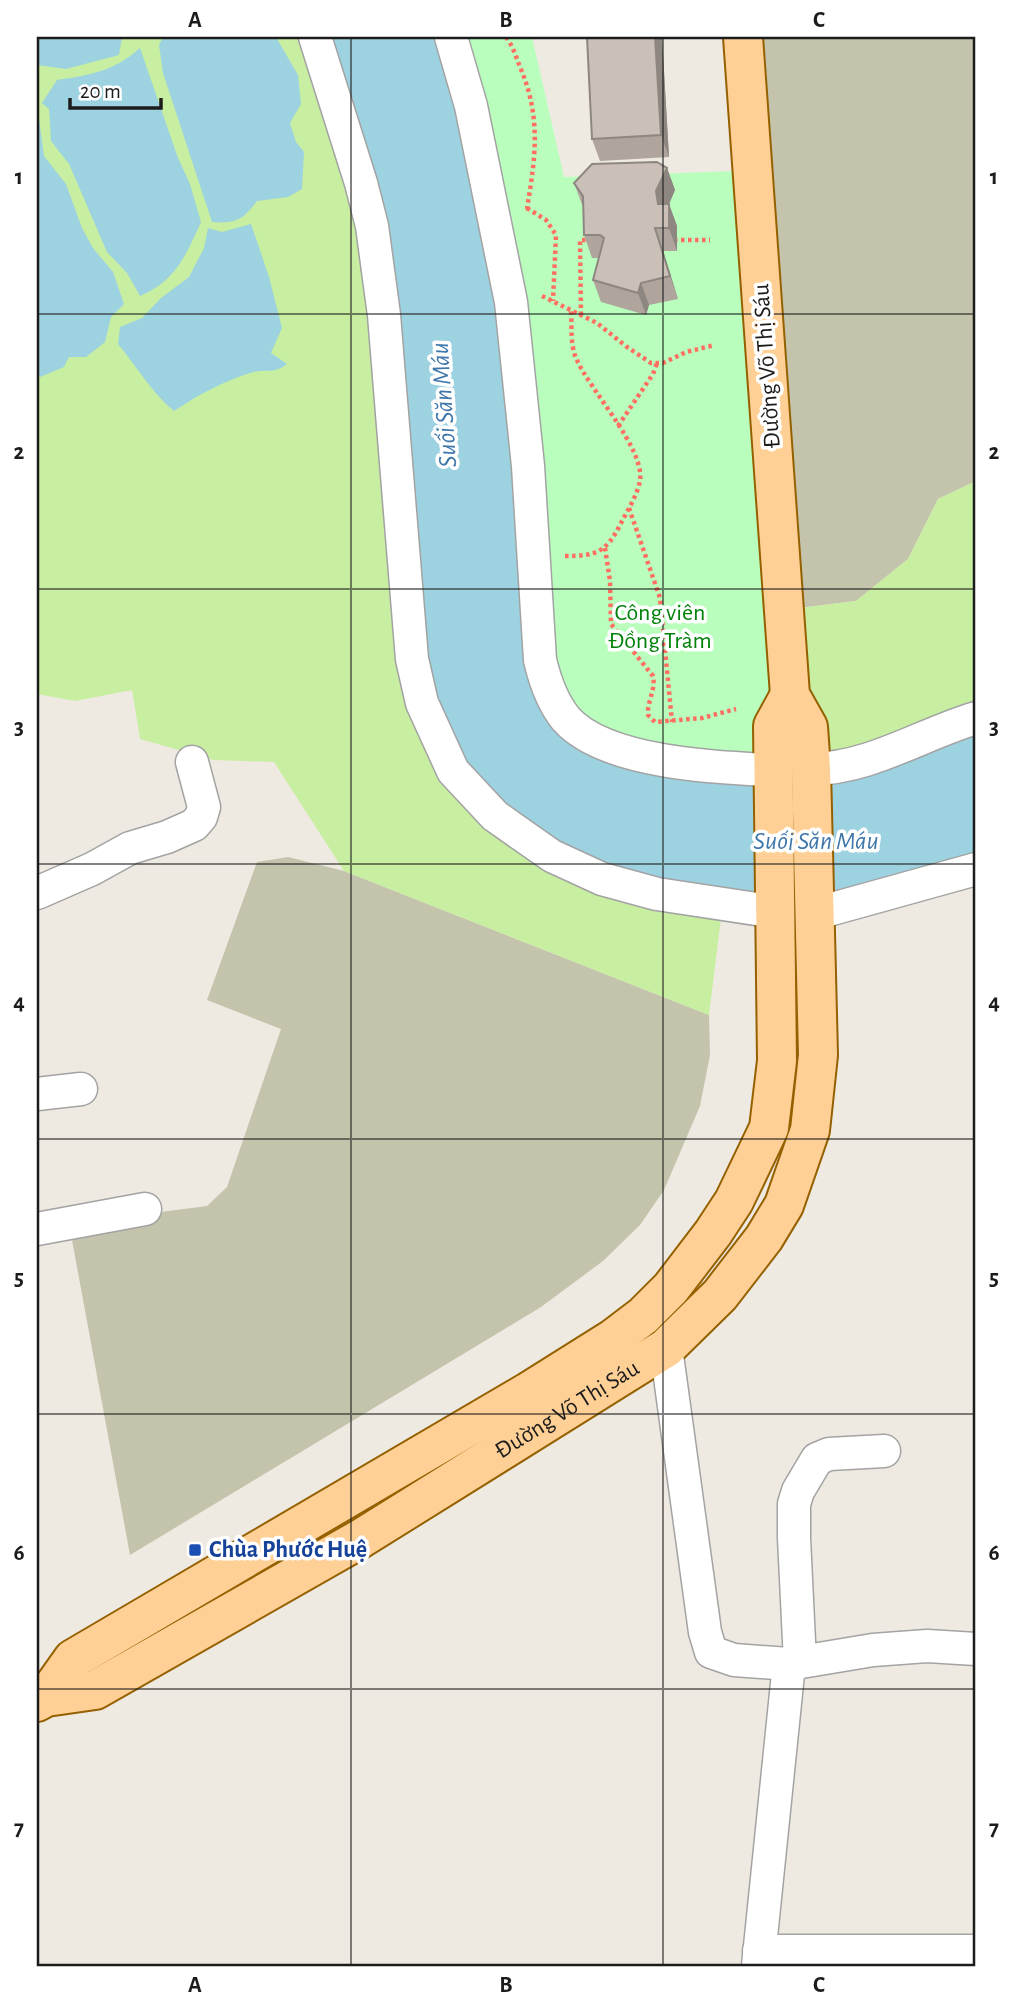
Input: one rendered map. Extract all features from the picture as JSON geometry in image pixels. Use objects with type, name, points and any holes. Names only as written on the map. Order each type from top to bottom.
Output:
[{"type":"main road","name":"Đường Võ Thị Sáu","points":[[40,1694],[95,1690],[360,1539],[666,1348],[720,1295],[764,1238],[784,1205],[810,1130],[818,1055],[811,769],[808,727],[790,695],[743,37]]},
{"type":"main road","points":[[774,770],[773,726],[790,695]]},
{"type":"main road","name":"Đường Võ Thị Sáu","points":[[40,1694],[73,1659],[549,1379],[614,1338],[643,1316],[671,1288],[734,1201],[769,1128],[777,1061],[774,770]]},
{"type":"street","points":[[315,37],[372,226],[384,315],[412,659],[422,703],[453,771],[495,816],[552,856],[602,879],[657,894],[776,912]]},
{"type":"street","points":[[451,37],[471,106],[507,278],[516,344],[535,557],[540,660],[546,683],[567,719],[581,732],[596,740],[661,761],[731,769],[774,770]]},
{"type":"street","points":[[811,769],[827,769],[887,753],[946,727],[976,718]]},
{"type":"street","points":[[37,893],[92,869],[130,848],[167,837],[194,825],[201,817],[204,807],[192,762]]},
{"type":"street","points":[[814,914],[976,869]]},
{"type":"street","points":[[37,1094],[81,1089]]},
{"type":"street","points":[[37,1229],[145,1209]]},
{"type":"street","points":[[666,1348],[705,1632],[711,1652],[734,1660],[795,1663],[873,1650],[927,1646],[976,1649]]},
{"type":"street","points":[[884,1451],[829,1454],[817,1459],[794,1504],[795,1663],[758,1958],[976,1951]]},
{"type":"path","points":[[506,37],[526,81],[534,108],[535,138],[527,208]]},
{"type":"path","points":[[495,217],[527,208],[546,220],[556,235],[553,301]]},
{"type":"path","points":[[581,315],[580,240],[593,240]]},
{"type":"path","points":[[671,240],[710,240]]},
{"type":"path","points":[[507,278],[608,330],[651,363],[663,363],[686,352],[715,345]]},
{"type":"path","points":[[535,557],[595,555],[605,548],[617,532],[640,481],[640,467],[635,453],[584,374],[575,355],[571,310]]},
{"type":"path","points":[[618,426],[653,374],[657,363]]},
{"type":"path","points":[[629,507],[660,598],[672,722]]},
{"type":"path","points":[[605,548],[610,582],[611,624],[653,676],[655,685],[647,706],[648,715],[655,722],[672,722],[736,709]]},
{"type":"shaded area","points":[[761,37],[976,37],[976,481],[938,499],[908,559],[856,601],[791,609]]},
{"type":"shaded area","points":[[288,857],[344,871],[709,1015],[710,1055],[700,1106],[664,1190],[640,1225],[603,1261],[541,1307],[130,1555],[70,1229],[207,1206],[227,1187],[281,1029],[207,1000],[257,862]]},
{"type":"green space","points":[[37,37],[303,37],[320,78],[359,235],[424,745],[468,812],[500,839],[605,893],[721,918],[709,1015],[344,871],[274,762],[214,760],[140,739],[132,690],[75,701],[37,694]]},
{"type":"green space","name":"Công viên Đồng Tràm","points":[[462,37],[532,37],[564,177],[735,171],[778,683],[759,758],[663,750],[588,723],[556,679]]},
{"type":"green space","points":[[976,481],[976,707],[828,758],[796,692],[791,609],[856,601],[908,559],[938,499]]},
{"type":"water","points":[[37,37],[122,37],[119,55],[66,69],[37,65]]},
{"type":"water","points":[[163,37],[276,37],[298,75],[301,104],[290,123],[296,142],[304,152],[302,189],[288,197],[257,201],[238,219],[212,222],[163,73],[159,45]]},
{"type":"water","name":"Suối Săn Máu","points":[[327,37],[439,37],[499,300],[546,709],[699,778],[976,729],[976,859],[825,902],[790,903],[661,884],[556,845],[503,808],[463,766],[432,699]]},
{"type":"water","points":[[140,48],[178,158],[190,184],[201,222],[185,256],[171,275],[163,283],[140,296],[127,273],[107,252],[69,164],[51,141],[49,109],[42,103],[57,80],[91,74],[111,67]]},
{"type":"water","points":[[37,104],[44,156],[66,184],[82,228],[93,248],[113,272],[124,304],[111,317],[105,342],[86,357],[69,357],[64,367],[40,377],[37,370]]},
{"type":"water","points":[[251,224],[269,277],[282,328],[271,353],[287,364],[277,369],[230,380],[174,411],[152,388],[118,344],[120,327],[142,318],[161,298],[189,277],[204,248],[208,228],[222,232]]},
{"type":"building","points":[[587,37],[655,37],[661,135],[592,139]]},
{"type":"building","points":[[657,162],[667,168],[656,191],[658,204],[669,204],[669,228],[655,228],[670,276],[641,283],[638,293],[593,280],[604,238],[600,235],[584,235],[583,196],[574,183],[592,164]]},
{"type":"place","name":"Chùa Phước Huệ","points":[[195,1550]]}]
